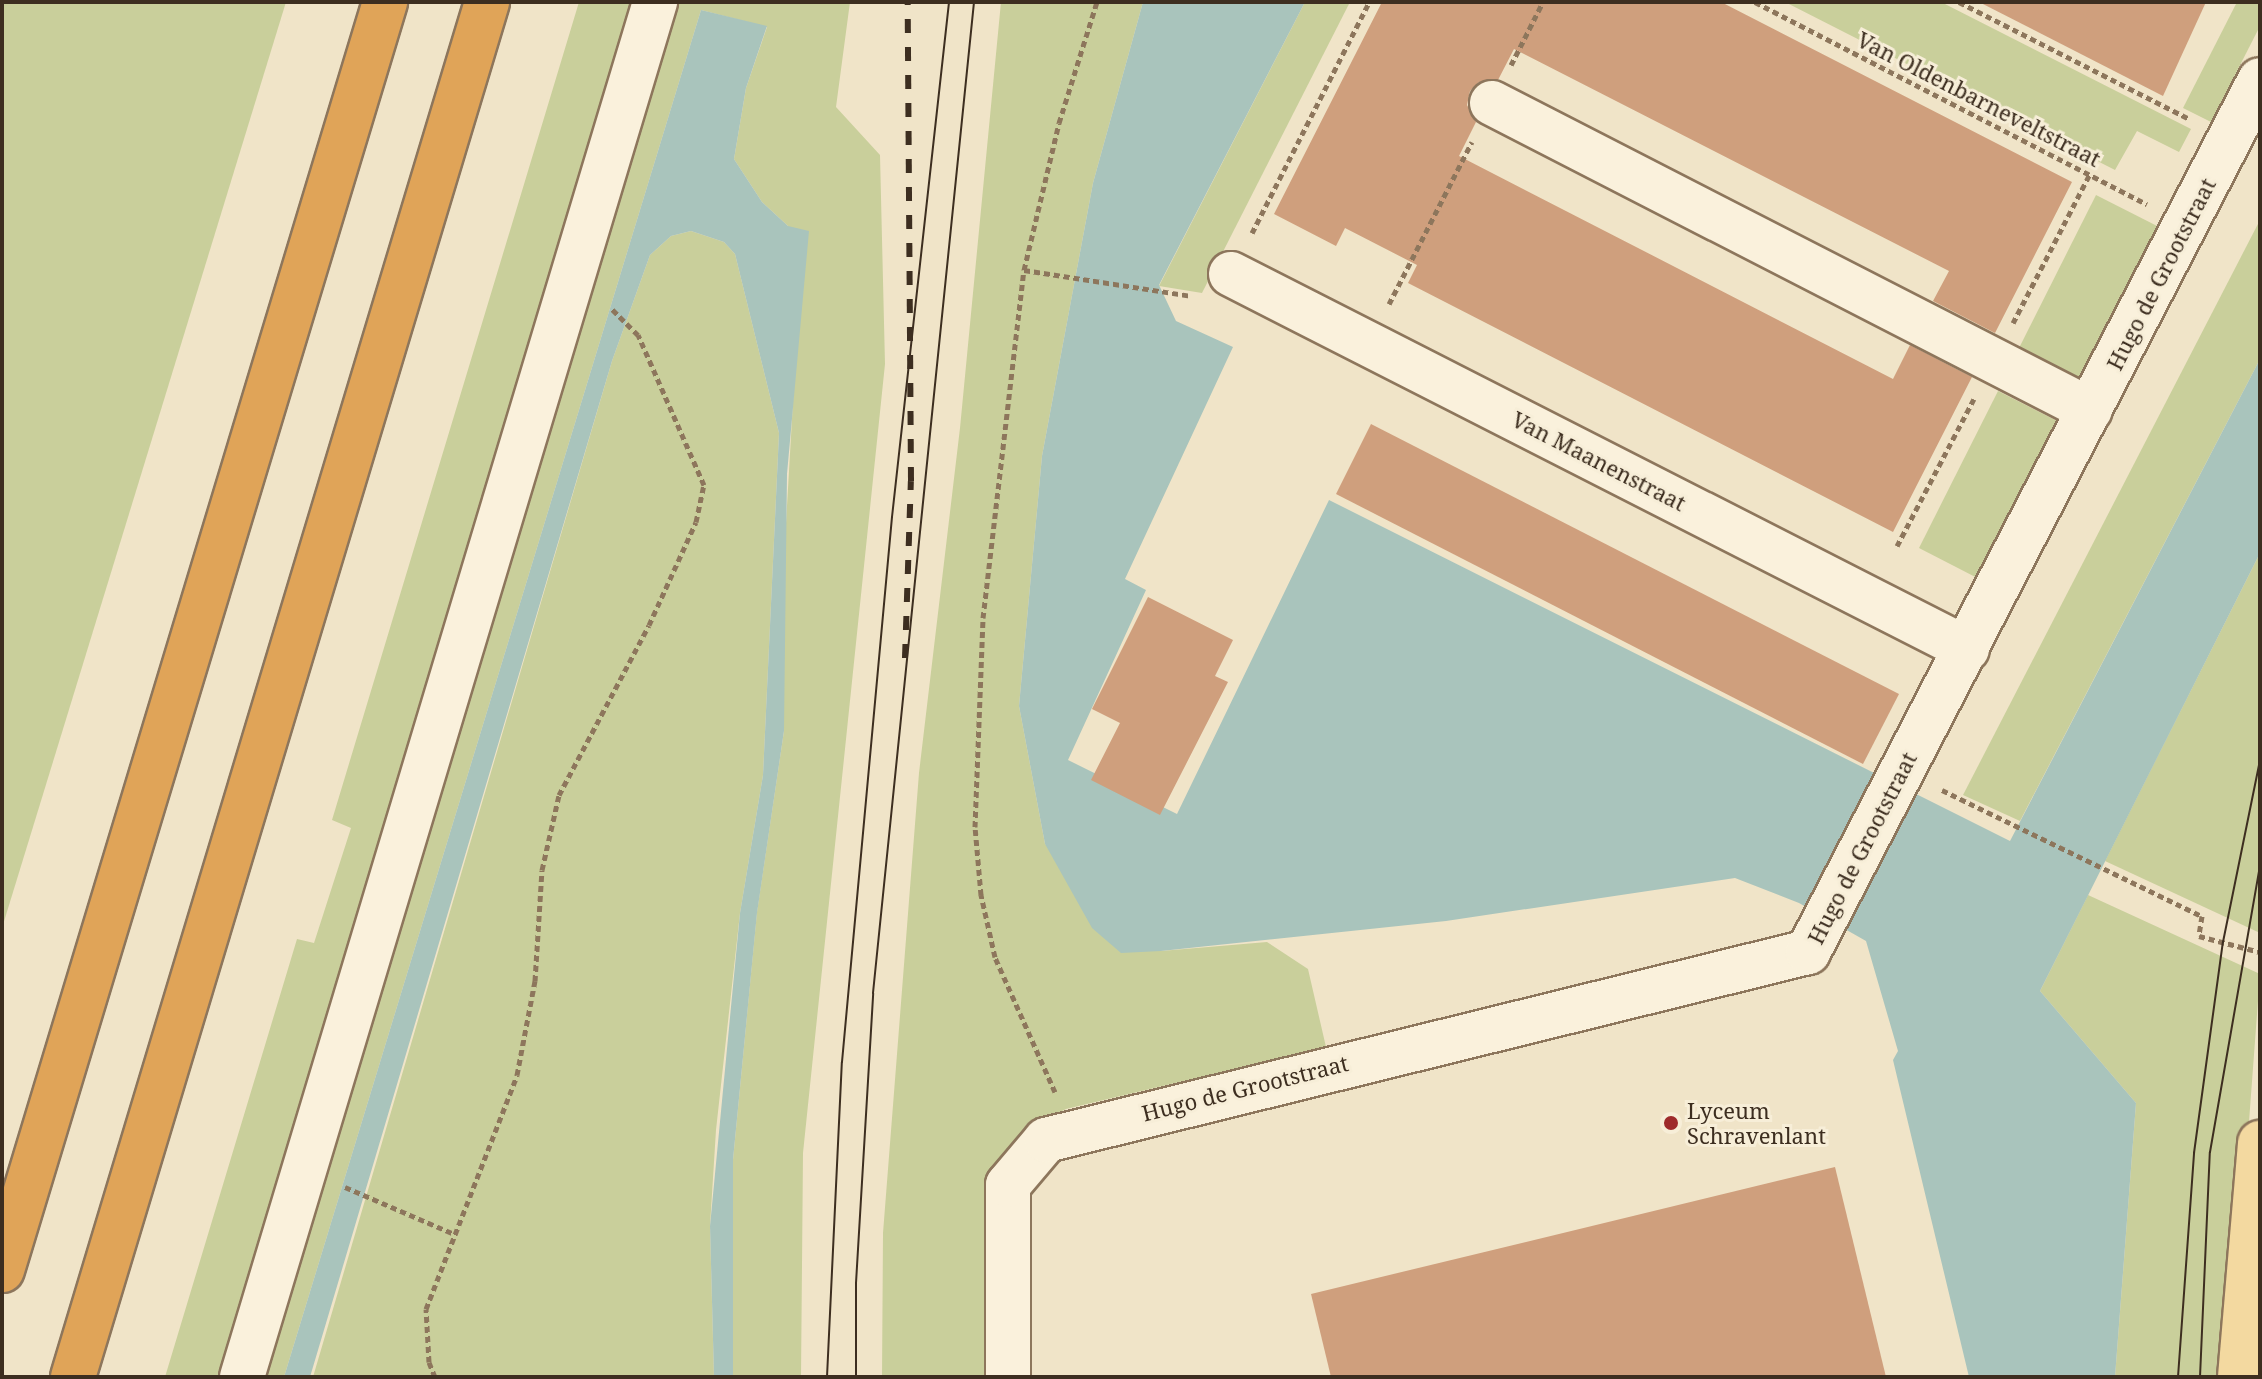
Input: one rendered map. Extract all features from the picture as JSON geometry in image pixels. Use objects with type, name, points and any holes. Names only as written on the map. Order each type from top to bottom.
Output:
[{"type":"highway","points":[[2,1270],[385,2]]},
{"type":"highway","points":[[73,1377],[487,2]]},
{"type":"main road","points":[[2240,1377],[2260,1143]]},
{"type":"street","points":[[242,1377],[655,2]]},
{"type":"street","name":"Hugo de Grootstraat","points":[[1008,1377],[1008,1185],[1046,1140],[1072,1129],[1808,952],[2260,80]]},
{"type":"street","points":[[1492,103],[2090,410]]},
{"type":"street","name":"Van Maanenstraat","points":[[1231,274],[1967,649]]},
{"type":"path","points":[[1072,1129],[995,957],[981,895],[975,827],[983,618],[1024,270],[1059,123],[1097,2]]},
{"type":"path","points":[[1231,274],[1369,2]]},
{"type":"path","name":"Van Oldenbarneveltstraat","points":[[1755,2],[2187,224]]},
{"type":"path","points":[[1959,2],[2230,139]]},
{"type":"path","points":[[1024,270],[1182,295]]},
{"type":"path","points":[[435,1377],[429,1362],[426,1309],[517,1075],[535,981],[542,870],[559,795],[649,625],[696,522],[704,485],[638,335],[608,305]]},
{"type":"path","points":[[1977,808],[2111,875],[2202,916],[2199,936],[2260,952]]},
{"type":"path","points":[[339,1183],[454,1234]]},
{"type":"green space","points":[[2,2],[286,2],[2,928]]},
{"type":"green space","points":[[579,2],[644,2],[235,1377],[165,1377],[297,939],[314,943],[351,828],[332,820]]},
{"type":"green space","points":[[667,2],[850,2],[836,107],[880,155],[885,364],[803,1153],[801,1377],[733,1377],[733,1160],[757,912],[784,731],[784,558],[794,384],[788,226],[762,202],[734,159],[746,88],[767,27],[701,10],[284,1377],[253,1377]]},
{"type":"green space","points":[[1001,2],[1143,2],[1093,183],[1042,456],[1019,706],[1045,844],[1161,951],[1267,942],[1308,969],[1326,1047],[1066,1109],[1044,1120],[987,1197],[985,1377],[882,1377],[883,1233],[919,773],[960,428]]},
{"type":"green space","points":[[1305,2],[1350,2],[1202,293],[1159,286]]},
{"type":"green space","points":[[1785,2],[1941,2],[2191,129],[2179,152],[2137,131],[2115,170]]},
{"type":"green space","points":[[2237,2],[2260,2],[2260,26],[2211,122],[2183,108]]},
{"type":"green space","points":[[2096,195],[2165,230],[2085,387],[2017,352]]},
{"type":"green space","points":[[2260,220],[2260,359],[2020,821],[1963,795]]},
{"type":"green space","points":[[691,231],[724,242],[735,254],[779,433],[763,775],[740,913],[716,1130],[710,1226],[714,1377],[313,1377],[612,361],[650,255],[671,236]]},
{"type":"green space","points":[[1998,391],[2067,426],[1987,583],[1919,548]]},
{"type":"green space","points":[[2260,553],[2260,933],[2105,861]]},
{"type":"green space","points":[[2088,895],[2260,974],[2230,1377],[2115,1377],[2136,1103],[2040,991]]},
{"type":"water","points":[[1143,2],[1305,2],[1159,285],[1176,321],[1233,347],[1125,579],[1146,590],[1068,760],[1177,814],[1329,500],[2010,841],[2260,359],[2260,553],[2040,991],[2136,1103],[2115,1377],[1969,1377],[1893,1060],[1898,1051],[1866,941],[1799,903],[1735,878],[1446,921],[1161,951],[1121,953],[1092,928],[1045,844],[1019,706],[1042,456],[1093,183]]},
{"type":"water","points":[[701,10],[767,26],[746,88],[734,159],[762,202],[788,226],[809,231],[787,474],[784,731],[757,913],[733,1160],[733,1377],[714,1377],[710,1226],[740,913],[763,775],[779,433],[735,254],[724,242],[691,231],[671,236],[650,255],[612,361],[310,1377],[284,1377]]},
{"type":"building","points":[[1382,2],[1721,2],[2072,182],[1995,333],[1933,301],[1949,271],[1514,49],[1498,80],[1479,82],[1470,91],[1467,105],[1476,122],[1459,156],[1893,379],[1910,345],[1972,377],[1893,532],[1408,283],[1417,265],[1345,228],[1336,246],[1274,214]]},
{"type":"building","points":[[1979,2],[2206,2],[2163,96]]},
{"type":"building","points":[[1371,424],[1899,694],[1863,764],[1336,494]]},
{"type":"building","points":[[1148,597],[1233,640],[1215,676],[1228,682],[1160,815],[1091,780],[1120,723],[1092,709]]},
{"type":"building","points":[[1835,1167],[1886,1377],[1331,1377],[1311,1294]]},
{"type":"tram line","points":[[827,1377],[842,1062],[892,517],[949,2]]},
{"type":"tram line","points":[[856,1377],[856,1283],[873,993],[974,2]]},
{"type":"tram line","points":[[2178,1377],[2194,1153],[2223,942],[2260,760]]},
{"type":"tram line","points":[[2200,1377],[2210,1152],[2260,865]]},
{"type":"railway","points":[[905,658],[911,481],[908,2]]},
{"type":"place","name":"Lyceum Schravenlant","points":[[1671,1123]]}]
